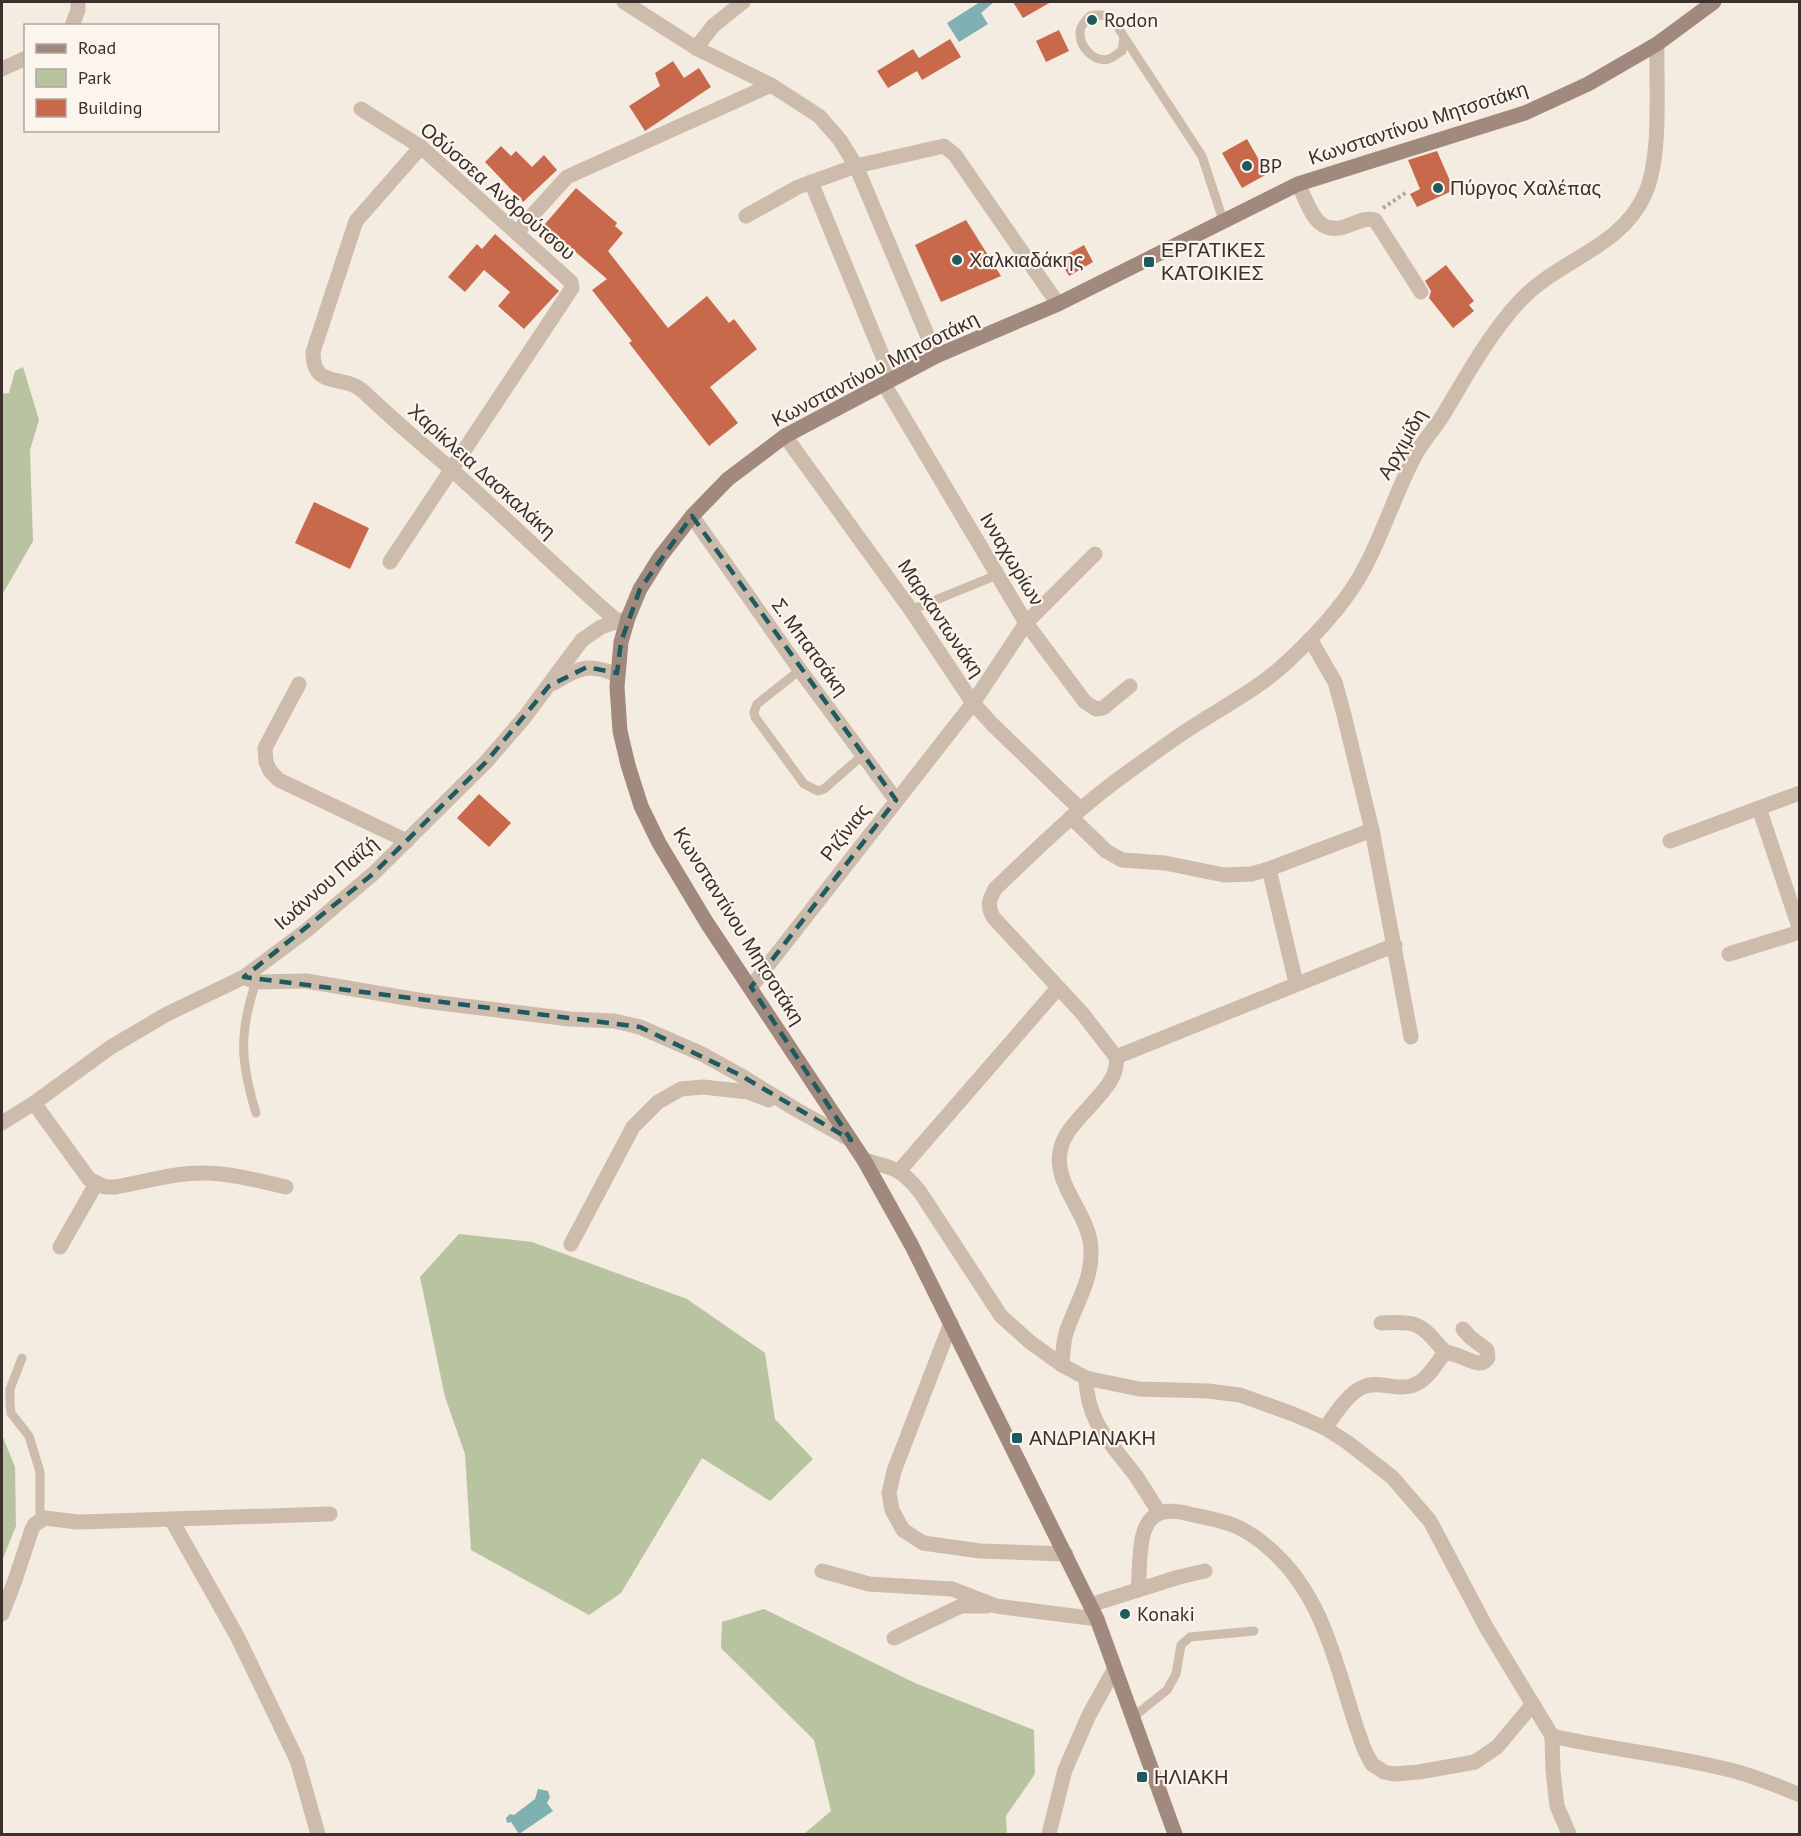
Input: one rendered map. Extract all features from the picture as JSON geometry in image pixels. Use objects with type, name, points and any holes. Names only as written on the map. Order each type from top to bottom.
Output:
[{"type":"main road","name":"Κωνσταντίνου Μητσοτάκη","points":[[1175,1834],[1094,1612],[951,1323],[864,1160],[707,923],[665,853],[641,806],[620,731],[617,675],[623,620],[660,557],[692,516],[728,479],[785,436],[936,356],[1058,304],[1298,184],[1525,113],[1588,84],[1657,44],[1714,2]]},
{"type":"street","points":[[73,24],[78,10],[78,2]]},
{"type":"street","points":[[624,2],[696,48],[771,85],[819,116],[840,140],[856,166],[936,356]]},
{"type":"street","points":[[696,48],[713,26],[743,2]]},
{"type":"street","name":"Αρχιμίδη","points":[[1058,988],[993,917],[988,902],[995,889],[1075,813],[1198,723],[1262,683],[1310,639],[1353,588],[1365,568],[1417,452],[1468,372],[1518,302],[1546,277],[1605,242],[1636,211],[1651,177],[1655,157],[1657,44]]},
{"type":"street","points":[[2,69],[24,59]]},
{"type":"street","points":[[517,232],[567,177],[771,85]]},
{"type":"street","name":"Οδύσσεα Ανδρούτσου","points":[[361,110],[421,147],[571,282],[573,288],[452,470]]},
{"type":"street","points":[[746,216],[811,182],[856,166],[944,146],[950,149],[1058,304]]},
{"type":"street","name":"Χαρίκλεια Δασκαλάκη","points":[[421,147],[356,221],[313,352],[313,365],[322,377],[361,389],[393,420],[623,620]]},
{"type":"street","name":"Ινναχωρίων","points":[[811,182],[888,381],[1026,623],[1085,702],[1096,709],[1103,708],[1130,686]]},
{"type":"street","points":[[1298,184],[1321,226],[1327,229],[1340,230],[1368,218],[1375,220],[1421,292]]},
{"type":"street","name":"Μαρκαντωνάκη","points":[[785,436],[911,610],[973,703],[1075,813],[1106,851],[1122,860],[1165,863],[1224,875],[1251,874],[1372,830]]},
{"type":"street","points":[[390,562],[452,470]]},
{"type":"street","name":"Σ. Μπατσάκη","points":[[692,516],[800,670],[896,800]]},
{"type":"street","name":"Ριζίνιας","points":[[751,987],[973,703],[1026,623],[1095,554]]},
{"type":"street","name":"Ιωάννου Παϊζή","points":[[2,1123],[34,1103],[111,1047],[176,1009],[250,979],[337,906],[407,841],[486,762],[549,686],[576,646],[591,633],[623,620]]},
{"type":"street","points":[[1310,639],[1335,682],[1372,830],[1411,1037]]},
{"type":"street","points":[[576,646],[588,667]]},
{"type":"street","points":[[549,686],[574,671],[588,667],[617,675]]},
{"type":"street","points":[[299,684],[265,748],[266,762],[270,771],[279,780],[407,841]]},
{"type":"street","points":[[1670,841],[1800,793]]},
{"type":"street","points":[[1729,954],[1800,931],[1759,808]]},
{"type":"street","points":[[1269,869],[1296,983]]},
{"type":"street","points":[[1116,1057],[1395,945]]},
{"type":"street","points":[[250,979],[306,981],[424,1000],[570,1019],[614,1021],[640,1027],[702,1054],[740,1074],[797,1110],[851,1140]]},
{"type":"street","points":[[900,1170],[1058,988],[1082,1013],[1116,1057],[1118,1065],[1116,1072],[1102,1092],[1078,1118],[1063,1141],[1060,1153],[1061,1175],[1084,1219],[1092,1249],[1088,1281],[1066,1335],[1062,1365]]},
{"type":"street","points":[[570,1244],[633,1127],[658,1102],[681,1089],[703,1087],[748,1092],[797,1110]]},
{"type":"street","points":[[34,1103],[83,1172],[96,1184],[115,1187],[180,1174],[207,1173],[236,1176],[286,1187]]},
{"type":"street","points":[[864,1160],[900,1170],[920,1192],[1001,1316],[1030,1342],[1062,1365],[1086,1378],[1139,1389],[1208,1391],[1240,1395],[1325,1428],[1392,1477],[1430,1521],[1486,1627],[1552,1736],[1557,1806],[1569,1834]]},
{"type":"street","points":[[60,1247],[96,1184]]},
{"type":"street","points":[[951,1323],[894,1471],[889,1493],[892,1510],[903,1530],[923,1544],[980,1551],[1066,1554]]},
{"type":"street","points":[[1382,1323],[1416,1323],[1422,1326],[1445,1352],[1479,1363],[1484,1362],[1488,1358],[1487,1350],[1463,1329]]},
{"type":"street","points":[[1325,1428],[1357,1391],[1374,1384],[1400,1388],[1415,1385],[1426,1378],[1445,1352]]},
{"type":"street","points":[[1086,1378],[1086,1396],[1094,1420],[1103,1435],[1136,1476],[1159,1512]]},
{"type":"street","points":[[1138,1590],[1145,1527],[1151,1517],[1159,1512],[1177,1510],[1233,1525],[1255,1536],[1282,1560],[1298,1579],[1326,1630],[1365,1751],[1372,1764],[1384,1772],[1394,1774],[1419,1772],[1475,1762],[1497,1747],[1533,1704]]},
{"type":"street","points":[[2,1614],[32,1529],[45,1518],[77,1522],[330,1514]]},
{"type":"street","points":[[171,1519],[237,1636],[297,1760],[318,1834]]},
{"type":"street","points":[[894,1638],[961,1606],[1094,1612],[1138,1590],[1205,1570]]},
{"type":"street","points":[[822,1571],[870,1584],[952,1589],[996,1606]]},
{"type":"street","points":[[1049,1834],[1065,1770],[1089,1715],[1114,1670]]},
{"type":"street","points":[[1552,1736],[1600,1747],[1644,1752],[1725,1769],[1766,1780],[1800,1795]]},
{"type":"lane","points":[[1124,37],[1122,51],[1109,59],[1095,58],[1083,47],[1080,33],[1082,25],[1090,16],[1102,14],[1112,19],[1124,37],[1202,156],[1223,220]]},
{"type":"lane","points":[[911,610],[997,575]]},
{"type":"lane","points":[[800,670],[756,705],[753,712],[804,784],[818,791],[824,789],[863,755]]},
{"type":"lane","points":[[250,979],[242,1036],[244,1058],[256,1113]]},
{"type":"lane","points":[[22,1358],[10,1389],[11,1413],[28,1436],[38,1464],[40,1520]]},
{"type":"lane","points":[[1132,1718],[1167,1690],[1176,1674],[1181,1645],[1190,1637],[1254,1631]]},
{"type":"path","points":[[1368,218],[1407,192]]},
{"type":"highlighted area","points":[[692,516],[896,800],[751,987],[851,1140],[740,1075],[640,1027],[244,977],[374,873],[486,762],[549,686],[587,667],[617,673],[621,642],[640,589]]},
{"type":"green space","points":[[23,367],[39,420],[30,450],[33,541],[2,595],[2,394],[9,393],[15,371]]},
{"type":"green space","points":[[459,1234],[532,1242],[687,1299],[765,1353],[775,1419],[813,1459],[770,1501],[702,1458],[621,1593],[589,1615],[471,1550],[465,1454],[445,1397],[420,1277]]},
{"type":"green space","points":[[2,1435],[15,1467],[16,1526],[2,1561]]},
{"type":"green space","points":[[764,1609],[915,1683],[1034,1730],[1035,1774],[1006,1816],[1007,1834],[804,1834],[831,1811],[814,1740],[721,1648],[722,1622]]},
{"type":"water","points":[[980,2],[994,2],[981,13],[988,24],[959,42],[947,23]]},
{"type":"water","points":[[538,1789],[548,1791],[550,1797],[547,1803],[553,1811],[519,1834],[511,1822],[507,1823],[506,1818],[510,1814],[514,1815],[535,1799]]},
{"type":"building","points":[[1013,2],[1051,2],[1023,18]]},
{"type":"building","points":[[1059,30],[1069,51],[1046,62],[1036,41]]},
{"type":"building","points":[[950,39],[961,57],[922,80],[917,71],[888,88],[877,71],[913,49],[919,58]]},
{"type":"building","points":[[673,61],[684,78],[699,68],[711,87],[645,131],[629,106],[660,86],[655,73]]},
{"type":"building","points":[[1247,139],[1267,174],[1242,188],[1222,153]]},
{"type":"building","points":[[501,146],[511,156],[516,151],[532,167],[544,155],[557,170],[523,202],[485,162]]},
{"type":"building","points":[[1437,151],[1454,190],[1417,207],[1410,194],[1420,189],[1408,160]]},
{"type":"building","points":[[576,188],[617,223],[615,226],[623,233],[608,251],[668,328],[707,296],[729,323],[734,319],[757,349],[710,387],[738,423],[709,446],[629,343],[632,341],[592,290],[607,279],[564,242],[559,248],[539,231]]},
{"type":"building","name":"Χαλκιαδάκης","points":[[966,220],[1001,276],[941,302],[915,245]]},
{"type":"building","points":[[495,234],[559,291],[524,329],[498,306],[510,292],[484,270],[465,292],[448,277],[477,244],[482,249]]},
{"type":"building","points":[[1084,245],[1093,262],[1069,276],[1059,259]]},
{"type":"building","points":[[1446,265],[1474,301],[1469,305],[1474,311],[1453,328],[1429,298],[1431,291],[1425,281]]},
{"type":"building","points":[[314,502],[369,528],[350,569],[295,543]]},
{"type":"building","points":[[479,794],[511,823],[489,847],[457,818]]},
{"type":"place","name":"Rodon","points":[[1092,20]]},
{"type":"place","name":"BP","points":[[1247,166]]},
{"type":"place","name":"Πύργος Χαλέπας","points":[[1438,188]]},
{"type":"place","name":"Χαλκιαδάκης","points":[[957,260]]},
{"type":"place","name":"ΕΡΓΑΤΙΚΕΣ ΚΑΤΟΙΚΙΕΣ","points":[[1149,262]]},
{"type":"place","name":"ΑΝΔΡΙΑΝΑΚΗ","points":[[1017,1438]]},
{"type":"place","name":"Konaki","points":[[1125,1614]]},
{"type":"place","name":"ΗΛΙΑΚΗ","points":[[1142,1777]]}]
